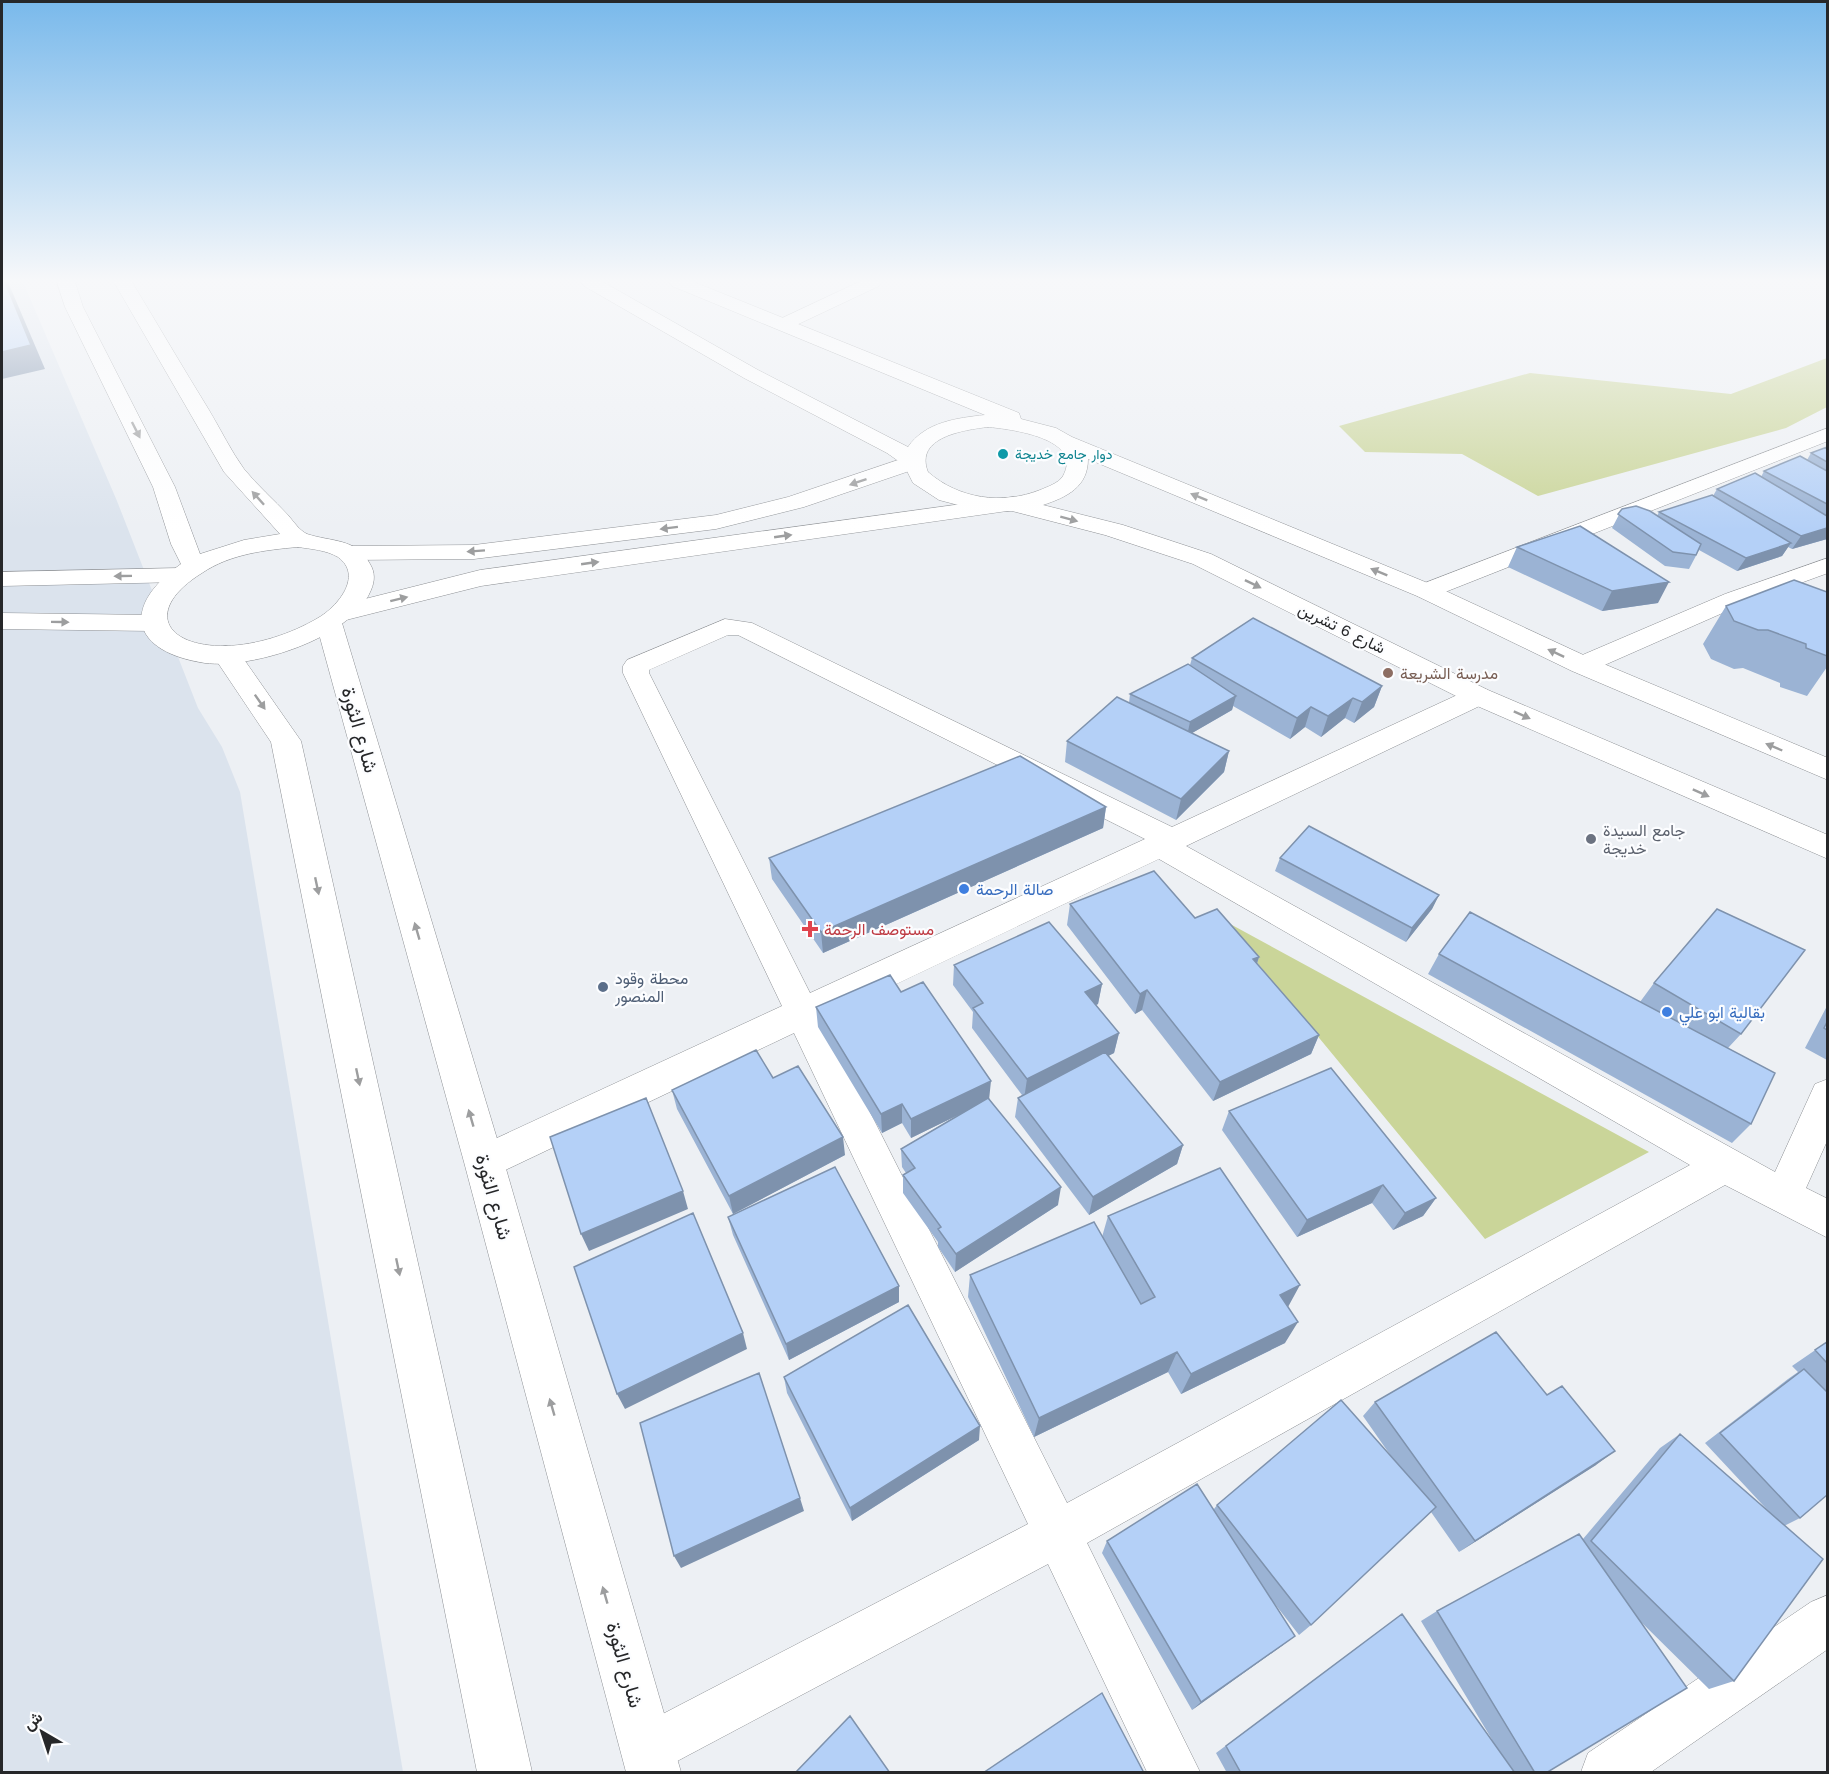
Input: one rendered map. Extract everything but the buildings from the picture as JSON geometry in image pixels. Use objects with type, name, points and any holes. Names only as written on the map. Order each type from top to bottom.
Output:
[{"type":"main road","points":[[103,365],[164,487],[183,544],[187,571]]},
{"type":"main road","points":[[173,365],[235,472],[298,540]]},
{"type":"main road","points":[[735,365],[895,448],[913,462],[919,476],[933,489],[956,498],[984,504],[1013,504]]},
{"type":"main road","points":[[883,365],[1426,591],[1582,664],[1827,770]]},
{"type":"main road","points":[[913,462],[916,450],[927,439],[943,430],[964,424],[988,422],[1035,427]]},
{"type":"main road","points":[[913,462],[796,502],[716,522],[474,552],[348,553],[325,544],[298,540],[268,542],[236,549],[187,571],[164,591],[154,607],[153,623],[160,636],[176,646],[199,653],[226,654],[263,650],[298,639],[335,618],[480,578],[1013,504],[1058,491],[1072,480],[1078,467],[1076,454],[1066,442]]},
{"type":"main road","name":"شارع 6 تشرين","points":[[1013,504],[1114,531],[1202,559],[1478,696],[1827,848]]},
{"type":"main road","points":[[335,618],[357,596],[363,579],[359,565],[348,553]]},
{"type":"main road","name":"شارع الثورة","points":[[335,618],[651,1761]]},
{"type":"main road","points":[[226,654],[286,741],[506,1773]]},
{"type":"street","points":[[1426,591],[1827,434]]},
{"type":"street","points":[[1582,664],[1734,599],[1827,565]]},
{"type":"street","points":[[2,579],[187,571]]},
{"type":"street","points":[[1734,599],[1765,610]]},
{"type":"street","points":[[2,621],[153,623]]},
{"type":"street","points":[[1174,1773],[801,1013],[636,673],[636,666],[725,627],[743,628],[1165,842],[1725,1165],[1827,1220]]},
{"type":"street","points":[[484,1162],[1478,696]]},
{"type":"street","points":[[1783,1197],[1827,1095]]},
{"type":"street","points":[[651,1761],[1725,1165]]},
{"type":"street","points":[[1607,1773],[1827,1619]]},
{"type":"shaded area","points":[[2,365],[59,365],[117,501],[198,708],[222,747],[240,792],[403,1772],[2,1772]]},
{"type":"green space","points":[[1809,365],[1827,365],[1827,407],[1786,428],[1538,496],[1462,454],[1365,452],[1339,426],[1530,373],[1731,394]]},
{"type":"green space","points":[[1221,919],[1649,1152],[1485,1239]]},
{"type":"place","name":"دوار جامع خديجة","points":[[1003,454]]},
{"type":"place","name":"مدرسة الشريعة","points":[[1388,673]]},
{"type":"place","name":"جامع السيدة خديجة","points":[[1591,839]]},
{"type":"place","name":"صالة الرحمة","points":[[964,889]]},
{"type":"place","name":"مستوصف الرحمة","points":[[810,929]]},
{"type":"place","name":"محطة وقود المنصور","points":[[603,987]]},
{"type":"place","name":"بقالية ابو علي","points":[[1667,1012]]}]
